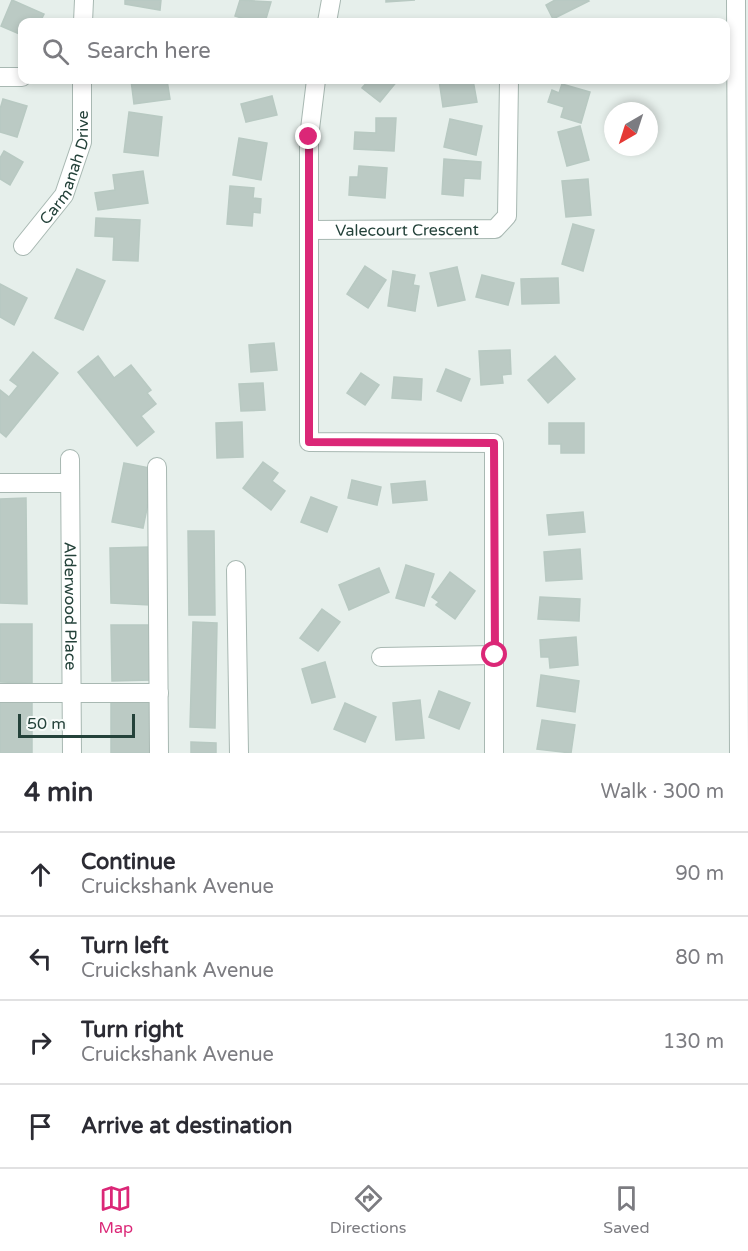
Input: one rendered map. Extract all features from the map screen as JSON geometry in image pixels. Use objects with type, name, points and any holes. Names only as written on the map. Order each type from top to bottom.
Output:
[{"type":"street","points":[[83,18],[84,0]]},
{"type":"street","points":[[328,18],[331,0]]},
{"type":"street","points":[[736,0],[743,643],[739,753]]},
{"type":"street","points":[[0,76],[18,77]]},
{"type":"street","name":"Carmanah Drive","points":[[23,246],[64,195],[82,142],[82,84]]},
{"type":"street","points":[[316,84],[309,137],[309,442],[494,443],[494,753]]},
{"type":"street","name":"Valecourt Crescent","points":[[309,230],[495,229],[507,216],[509,84]]},
{"type":"street","name":"Alderwood Place","points":[[70,459],[72,753]]},
{"type":"street","points":[[158,467],[159,753]]},
{"type":"street","points":[[0,483],[70,483]]},
{"type":"street","points":[[236,570],[239,753]]},
{"type":"street","points":[[381,657],[495,655]]},
{"type":"street","points":[[0,693],[159,693]]},
{"type":"building","points":[[12,0],[44,14],[42,18],[18,18],[18,33],[1,26]]},
{"type":"building","points":[[125,0],[161,0],[160,10],[125,4]]},
{"type":"building","points":[[240,0],[271,2],[266,18],[235,16]]},
{"type":"building","points":[[386,0],[415,0],[386,2]]},
{"type":"building","points":[[555,0],[589,1],[555,18],[552,18],[546,5]]},
{"type":"building","points":[[132,84],[168,84],[170,99],[134,104]]},
{"type":"building","points":[[366,84],[395,84],[380,102],[362,88]]},
{"type":"building","points":[[440,84],[474,84],[477,102],[443,107]]},
{"type":"building","points":[[562,84],[590,92],[581,123],[561,117],[564,107],[548,102],[552,90],[559,93]]},
{"type":"building","points":[[272,96],[277,115],[246,122],[241,104]]},
{"type":"building","points":[[3,99],[27,106],[17,137],[0,132],[0,109]]},
{"type":"building","points":[[129,112],[162,117],[158,156],[124,152]]},
{"type":"building","points":[[376,118],[396,118],[394,151],[354,149],[355,132],[376,133]]},
{"type":"building","points":[[450,119],[482,126],[476,155],[444,147]]},
{"type":"building","points":[[580,126],[589,160],[567,166],[558,132]]},
{"type":"building","points":[[239,138],[267,143],[261,180],[233,175]]},
{"type":"building","points":[[4,151],[23,162],[10,185],[0,179],[0,158]]},
{"type":"building","points":[[444,159],[481,162],[480,179],[464,178],[463,196],[442,194]]},
{"type":"building","points":[[359,166],[387,168],[385,198],[349,195],[350,177],[358,177]]},
{"type":"building","points":[[143,171],[148,203],[98,210],[95,193],[115,190],[113,175]]},
{"type":"building","points":[[588,179],[591,215],[566,217],[562,181]]},
{"type":"building","points":[[230,186],[254,188],[253,198],[261,199],[260,213],[253,212],[252,226],[227,224]]},
{"type":"building","points":[[96,218],[140,220],[138,261],[113,260],[114,237],[95,236]]},
{"type":"building","points":[[573,224],[594,230],[583,271],[562,264]]},
{"type":"building","points":[[365,266],[386,280],[368,308],[347,294]]},
{"type":"building","points":[[457,267],[465,300],[438,306],[430,273]]},
{"type":"building","points":[[77,269],[105,281],[83,330],[55,318]]},
{"type":"building","points":[[393,271],[415,275],[413,285],[419,286],[415,311],[388,306]]},
{"type":"building","points":[[482,275],[514,283],[508,305],[476,297]]},
{"type":"building","points":[[558,278],[559,303],[522,304],[521,279]]},
{"type":"building","points":[[0,284],[27,298],[14,325],[0,317]]},
{"type":"building","points":[[274,343],[277,370],[251,372],[249,345]]},
{"type":"building","points":[[510,350],[511,374],[502,375],[503,383],[481,385],[479,351]]},
{"type":"building","points":[[33,352],[58,373],[6,437],[0,432],[0,390],[9,397],[18,386],[10,380]]},
{"type":"building","points":[[98,356],[114,378],[131,365],[151,390],[147,393],[156,404],[141,416],[154,432],[137,446],[78,372]]},
{"type":"building","points":[[555,356],[575,379],[548,403],[528,380]]},
{"type":"building","points":[[446,369],[470,379],[461,401],[437,391]]},
{"type":"building","points":[[361,373],[379,385],[365,405],[347,393]]},
{"type":"building","points":[[394,377],[422,379],[421,400],[392,398]]},
{"type":"building","points":[[263,383],[265,410],[241,411],[239,384]]},
{"type":"building","points":[[242,422],[243,457],[217,458],[216,423]]},
{"type":"building","points":[[549,423],[584,423],[584,453],[561,453],[561,444],[549,444]]},
{"type":"building","points":[[263,462],[278,473],[272,481],[285,491],[271,510],[243,488]]},
{"type":"building","points":[[124,463],[155,469],[143,528],[112,522]]},
{"type":"building","points":[[352,480],[381,487],[377,505],[348,498]]},
{"type":"building","points":[[425,481],[427,500],[393,503],[391,484]]},
{"type":"building","points":[[311,497],[337,507],[327,532],[301,522]]},
{"type":"building","points":[[26,498],[27,604],[0,603],[0,499]]},
{"type":"building","points":[[583,512],[585,532],[549,535],[547,515]]},
{"type":"building","points":[[188,531],[214,531],[215,615],[189,615]]},
{"type":"building","points":[[149,547],[150,605],[111,603],[110,548]]},
{"type":"building","points":[[580,549],[582,579],[546,581],[544,552]]},
{"type":"building","points":[[406,565],[434,574],[424,606],[396,598]]},
{"type":"building","points":[[379,568],[389,592],[349,610],[339,585]]},
{"type":"building","points":[[450,572],[475,591],[455,619],[436,605],[439,602],[432,597]]},
{"type":"building","points":[[540,597],[580,599],[579,621],[538,619]]},
{"type":"building","points":[[322,609],[340,622],[318,651],[300,638]]},
{"type":"building","points":[[193,622],[217,623],[215,728],[190,727]]},
{"type":"building","points":[[0,624],[32,624],[32,683],[0,682]]},
{"type":"building","points":[[111,625],[151,625],[151,680],[112,681]]},
{"type":"building","points":[[576,637],[578,665],[550,668],[549,657],[541,657],[540,640]]},
{"type":"building","points":[[325,662],[335,697],[312,703],[302,669]]},
{"type":"building","points":[[541,675],[579,681],[575,712],[537,706]]},
{"type":"building","points":[[439,691],[470,703],[459,729],[429,717]]},
{"type":"building","points":[[153,700],[152,753],[111,753],[111,701]]},
{"type":"building","points":[[420,700],[424,738],[396,740],[393,703]]},
{"type":"building","points":[[0,701],[32,702],[32,753],[0,753]]},
{"type":"building","points":[[345,703],[376,717],[365,742],[334,729]]},
{"type":"building","points":[[542,720],[575,725],[571,753],[537,749]]},
{"type":"building","points":[[191,742],[216,743],[216,753],[191,753]]},
{"type":"route","points":[[309,137],[309,442],[494,443],[495,655]]}]
